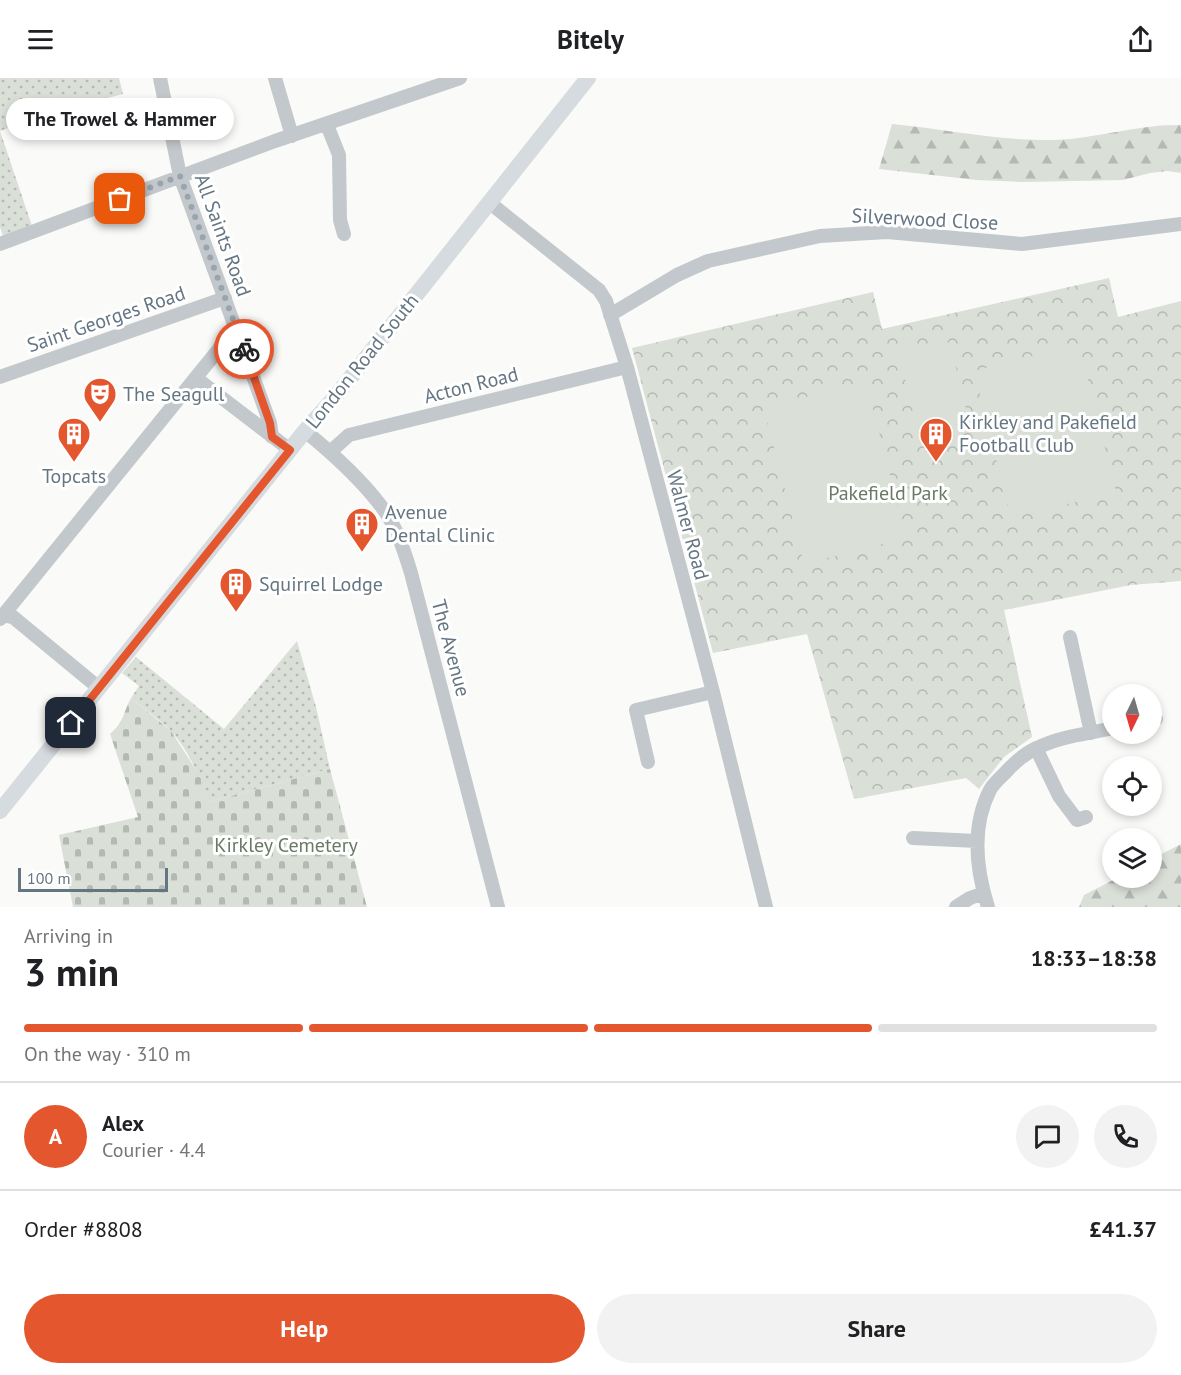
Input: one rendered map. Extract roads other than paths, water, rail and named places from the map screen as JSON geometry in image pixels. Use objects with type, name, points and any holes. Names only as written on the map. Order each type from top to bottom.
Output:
[{"type":"main road","name":"London Road South","points":[[0,811],[305,431],[336,396],[588,78]]},
{"type":"street","name":"All Saints Road","points":[[160,78],[180,176],[270,423],[272,437]]},
{"type":"street","points":[[275,78],[292,136]]},
{"type":"street","points":[[0,244],[180,176],[460,78]]},
{"type":"street","points":[[327,124],[339,155],[346,203],[340,220],[344,234]]},
{"type":"street","name":"Walmer Road","points":[[490,203],[599,290],[606,301],[627,368],[713,692],[766,907]]},
{"type":"street","name":"Silverwood Close","points":[[610,315],[678,275],[708,261],[820,236],[887,232],[1022,244],[1181,224]]},
{"type":"street","name":"Saint Georges Road","points":[[0,377],[225,298]]},
{"type":"street","points":[[1,617],[236,328]]},
{"type":"street","name":"Acton Road","points":[[330,452],[349,435],[627,368]]},
{"type":"street","points":[[195,378],[290,450]]},
{"type":"street","name":"The Avenue","points":[[305,431],[330,452],[382,506],[400,539],[411,573],[498,907]]},
{"type":"street","points":[[1,617],[13,617],[99,688]]},
{"type":"street","points":[[1070,637],[1079,650],[1091,734]]},
{"type":"street","points":[[648,762],[636,710],[713,692]]},
{"type":"street","points":[[988,907],[977,859],[977,841],[980,813],[990,788],[1014,764],[1036,748],[1057,740],[1102,731]]},
{"type":"street","points":[[1036,748],[1059,796],[1082,818]]},
{"type":"street","points":[[921,843],[977,841]]},
{"type":"street","points":[[956,907],[984,893]]},
{"type":"place","name":"The Trowel & Hammer","points":[[120,199]]},
{"type":"place","name":"The Seagull","points":[[100,423]]},
{"type":"place","name":"Topcats","points":[[74,463]]},
{"type":"place","name":"Kirkley and Pakefield Football Club","points":[[936,463]]},
{"type":"place","name":"Avenue Dental Clinic","points":[[362,553]]},
{"type":"place","name":"Squirrel Lodge","points":[[236,613]]},
{"type":"park label","name":"Pakefield Park","points":[[888,493]]},
{"type":"park label","name":"Kirkley Cemetery","points":[[286,845]]}]
